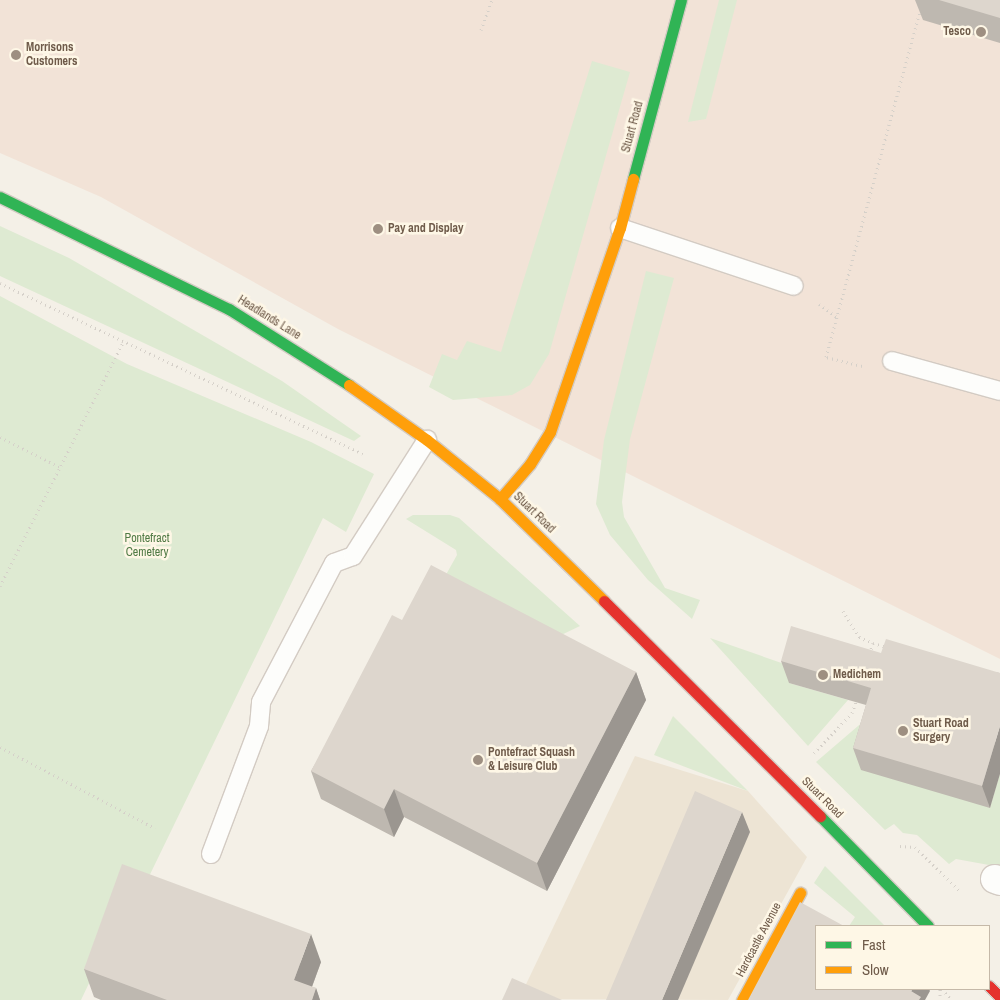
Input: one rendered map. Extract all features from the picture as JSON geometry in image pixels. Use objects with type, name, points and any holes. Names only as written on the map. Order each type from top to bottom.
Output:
[{"type":"street","name":"Stuart Road","points":[[681,0],[620,228],[550,432],[530,464],[500,499],[644,639],[927,925]]},
{"type":"street","name":"Headlands Lane","points":[[0,197],[229,309],[359,391],[427,440],[500,499]]},
{"type":"street","name":"Hardcastle Avenue","points":[[742,1000],[800,893]]},
{"type":"lane","points":[[620,228],[794,286]]},
{"type":"lane","points":[[892,361],[1000,391]]},
{"type":"lane","points":[[211,854],[260,726],[261,702],[334,563],[353,556],[427,440]]},
{"type":"path","points":[[481,30],[492,0]]},
{"type":"path","points":[[870,368],[826,356],[923,0]]},
{"type":"path","points":[[0,283],[362,454]]},
{"type":"path","points":[[0,586],[124,341]]},
{"type":"path","points":[[0,437],[60,467]]},
{"type":"path","points":[[842,611],[859,637],[892,649]]},
{"type":"path","points":[[868,660],[873,643]]},
{"type":"path","points":[[814,753],[848,718],[856,702]]},
{"type":"path","points":[[0,747],[155,828]]},
{"type":"path","points":[[895,850],[900,846],[915,847],[963,893]]},
{"type":"path","points":[[942,990],[952,1000]]},
{"type":"shaded area","points":[[0,0],[1000,0],[1000,659],[338,329],[101,197],[0,153]]},
{"type":"shaded area","points":[[635,756],[748,791],[807,857],[728,1000],[519,999]]},
{"type":"green space","points":[[719,0],[737,0],[706,119],[688,122]]},
{"type":"green space","points":[[592,61],[630,72],[549,354],[530,385],[512,395],[453,400],[429,387],[442,354],[457,360],[467,341],[501,352]]},
{"type":"green space","points":[[0,226],[69,258],[282,381],[361,436],[354,441],[0,276]]},
{"type":"green space","points":[[646,271],[674,278],[630,439],[622,502],[624,517],[665,588],[700,600],[692,619],[648,580],[610,535],[596,504],[604,440]]},
{"type":"green space","name":"Pontefract Cemetery","points":[[0,296],[127,364],[311,442],[374,474],[346,532],[323,518],[140,895],[132,893],[81,1000],[0,1000]]},
{"type":"green space","points":[[413,515],[450,515],[459,518],[580,626],[557,637],[443,580],[457,555],[456,550],[406,519]]},
{"type":"green space","points":[[710,638],[793,667],[789,683],[848,700],[808,746]]},
{"type":"green space","points":[[879,708],[990,808],[1000,774],[1000,867],[956,859],[949,864],[917,835],[903,833],[894,824],[885,830],[816,762]]},
{"type":"green space","points":[[673,716],[748,791],[654,755]]},
{"type":"green space","points":[[825,866],[884,925],[850,925],[855,917],[814,883]]},
{"type":"building","points":[[939,0],[1000,0],[1000,18]]},
{"type":"building","name":"Pontefract Squash & Leisure Club","points":[[431,565],[636,672],[537,863],[394,789],[384,809],[311,771],[392,615],[402,620]]},
{"type":"building","points":[[791,626],[881,653],[886,639],[1000,673],[1000,726],[982,786],[853,748],[871,688],[781,661]]},
{"type":"building","points":[[695,791],[742,812],[662,1000],[606,1000]]},
{"type":"building","points":[[122,864],[311,934],[294,980],[316,988],[312,1000],[167,1000],[84,969]]},
{"type":"building","points":[[800,902],[842,925],[815,925],[815,990],[912,990],[921,997],[919,1000],[748,1000]]},
{"type":"building","points":[[512,978],[562,1000],[502,1000]]},
{"type":"traffic: fast","points":[[633,179],[681,0]]},
{"type":"traffic: fast","points":[[0,197],[229,309],[349,385]]},
{"type":"traffic: fast","points":[[820,816],[927,925]]},
{"type":"traffic: slow","points":[[500,499],[530,464],[550,432],[620,228],[633,179]]},
{"type":"traffic: slow","points":[[349,385],[427,440],[500,499],[604,601]]},
{"type":"traffic: slow","points":[[742,1000],[800,893]]},
{"type":"traffic: jam","points":[[604,601],[820,816]]},
{"type":"traffic: jam","points":[[990,987],[1000,997]]},
{"type":"place","name":"Tesco","points":[[981,32]]},
{"type":"place","name":"Morrisons Customers","points":[[16,55]]},
{"type":"place","name":"Pay and Display","points":[[378,229]]},
{"type":"place","name":"Medichem","points":[[823,675]]},
{"type":"place","name":"Stuart Road Surgery","points":[[903,731]]},
{"type":"place","name":"Pontefract Squash & Leisure Club","points":[[478,760]]}]
